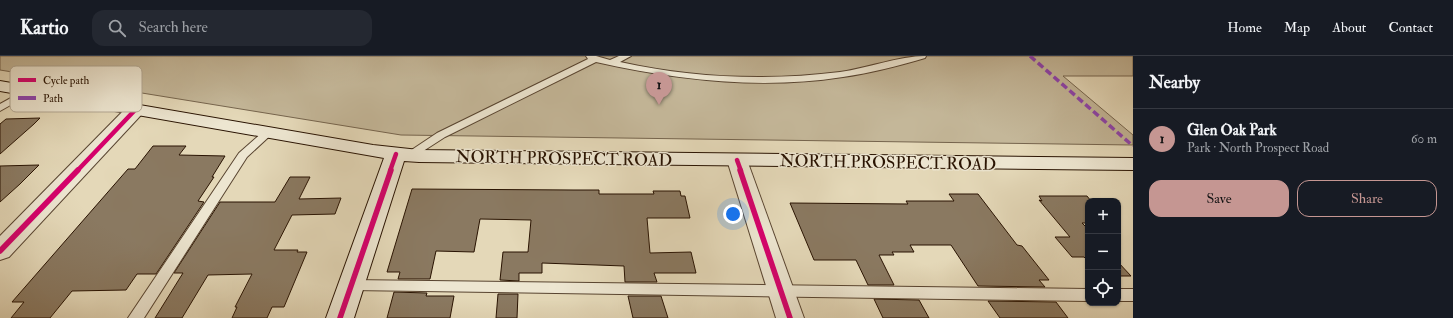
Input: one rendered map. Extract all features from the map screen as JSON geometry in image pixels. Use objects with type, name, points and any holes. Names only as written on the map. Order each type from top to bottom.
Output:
[{"type":"main road","name":"NORTH PROSPECT ROAD","points":[[0,86],[10,88]]},
{"type":"main road","name":"NORTH PROSPECT ROAD","points":[[142,111],[403,154],[737,160],[1133,164]]},
{"type":"main road","points":[[0,251],[133,112]]},
{"type":"main road","points":[[340,318],[403,154]]},
{"type":"main road","points":[[737,160],[790,318]]},
{"type":"lane","points":[[609,63],[627,56]]},
{"type":"lane","points":[[403,154],[592,58],[651,72],[691,77],[781,80],[847,74],[904,62],[922,56]]},
{"type":"lane","points":[[0,108],[10,102]]},
{"type":"lane","points":[[136,318],[243,155],[268,133]]},
{"type":"lane","points":[[352,285],[1085,295]]},
{"type":"lane","points":[[1121,295],[1133,295]]},
{"type":"shaded area","points":[[0,56],[1133,56],[1133,76],[1063,76],[1133,135],[1133,145],[401,135],[142,93],[142,66],[10,66],[10,72],[0,70]]},
{"type":"building","points":[[40,118],[0,154],[0,124],[6,119]]},
{"type":"building","points":[[153,146],[186,146],[179,155],[225,156],[212,177],[214,177],[198,201],[204,202],[156,274],[137,274],[126,290],[72,291],[50,318],[11,318],[24,302],[12,302],[128,169],[135,169]]},
{"type":"building","points":[[39,165],[20,184],[0,202],[0,166]]},
{"type":"building","points":[[290,177],[310,177],[299,199],[341,198],[335,214],[292,215],[274,250],[298,250],[297,252],[307,252],[284,307],[272,307],[267,318],[232,318],[237,307],[235,307],[252,274],[208,275],[182,318],[155,318],[183,273],[174,273],[220,202],[275,202]]},
{"type":"building","points":[[412,189],[599,190],[599,194],[654,194],[653,191],[680,191],[681,196],[685,196],[690,218],[647,218],[650,253],[691,252],[696,273],[654,273],[657,282],[625,282],[624,266],[542,263],[542,273],[519,273],[519,281],[500,280],[503,252],[528,252],[531,220],[480,219],[474,252],[436,251],[430,279],[398,279],[400,272],[387,272]]},
{"type":"building","points":[[949,194],[978,194],[1017,245],[1022,246],[1049,280],[1039,280],[1045,287],[978,286],[951,245],[910,245],[914,252],[892,252],[894,255],[879,255],[894,285],[868,285],[856,260],[814,260],[790,203],[908,204],[906,201],[954,201]]},
{"type":"building","points":[[1039,196],[1087,196],[1089,198],[1085,198],[1085,223],[1082,223],[1085,226],[1085,258],[1072,257],[1055,237],[1070,237],[1039,200],[1042,201]]},
{"type":"building","points":[[1121,265],[1131,276],[1121,276]]},
{"type":"building","points":[[394,292],[427,293],[426,296],[454,296],[450,318],[387,318]]},
{"type":"building","points":[[498,294],[518,294],[517,318],[496,318]]},
{"type":"building","points":[[628,296],[661,296],[668,318],[633,318]]},
{"type":"building","points":[[874,299],[919,300],[929,318],[883,318]]},
{"type":"building","points":[[988,301],[1056,302],[1068,318],[1000,318]]},
{"type":"marked path","points":[[1030,56],[1133,146]]},
{"type":"cycle path","points":[[0,251],[133,112]]},
{"type":"cycle path","points":[[340,318],[396,154]]},
{"type":"cycle path","points":[[737,160],[790,318]]},
{"type":"place","name":"Glen Oak Park","points":[[659,105]]}]
